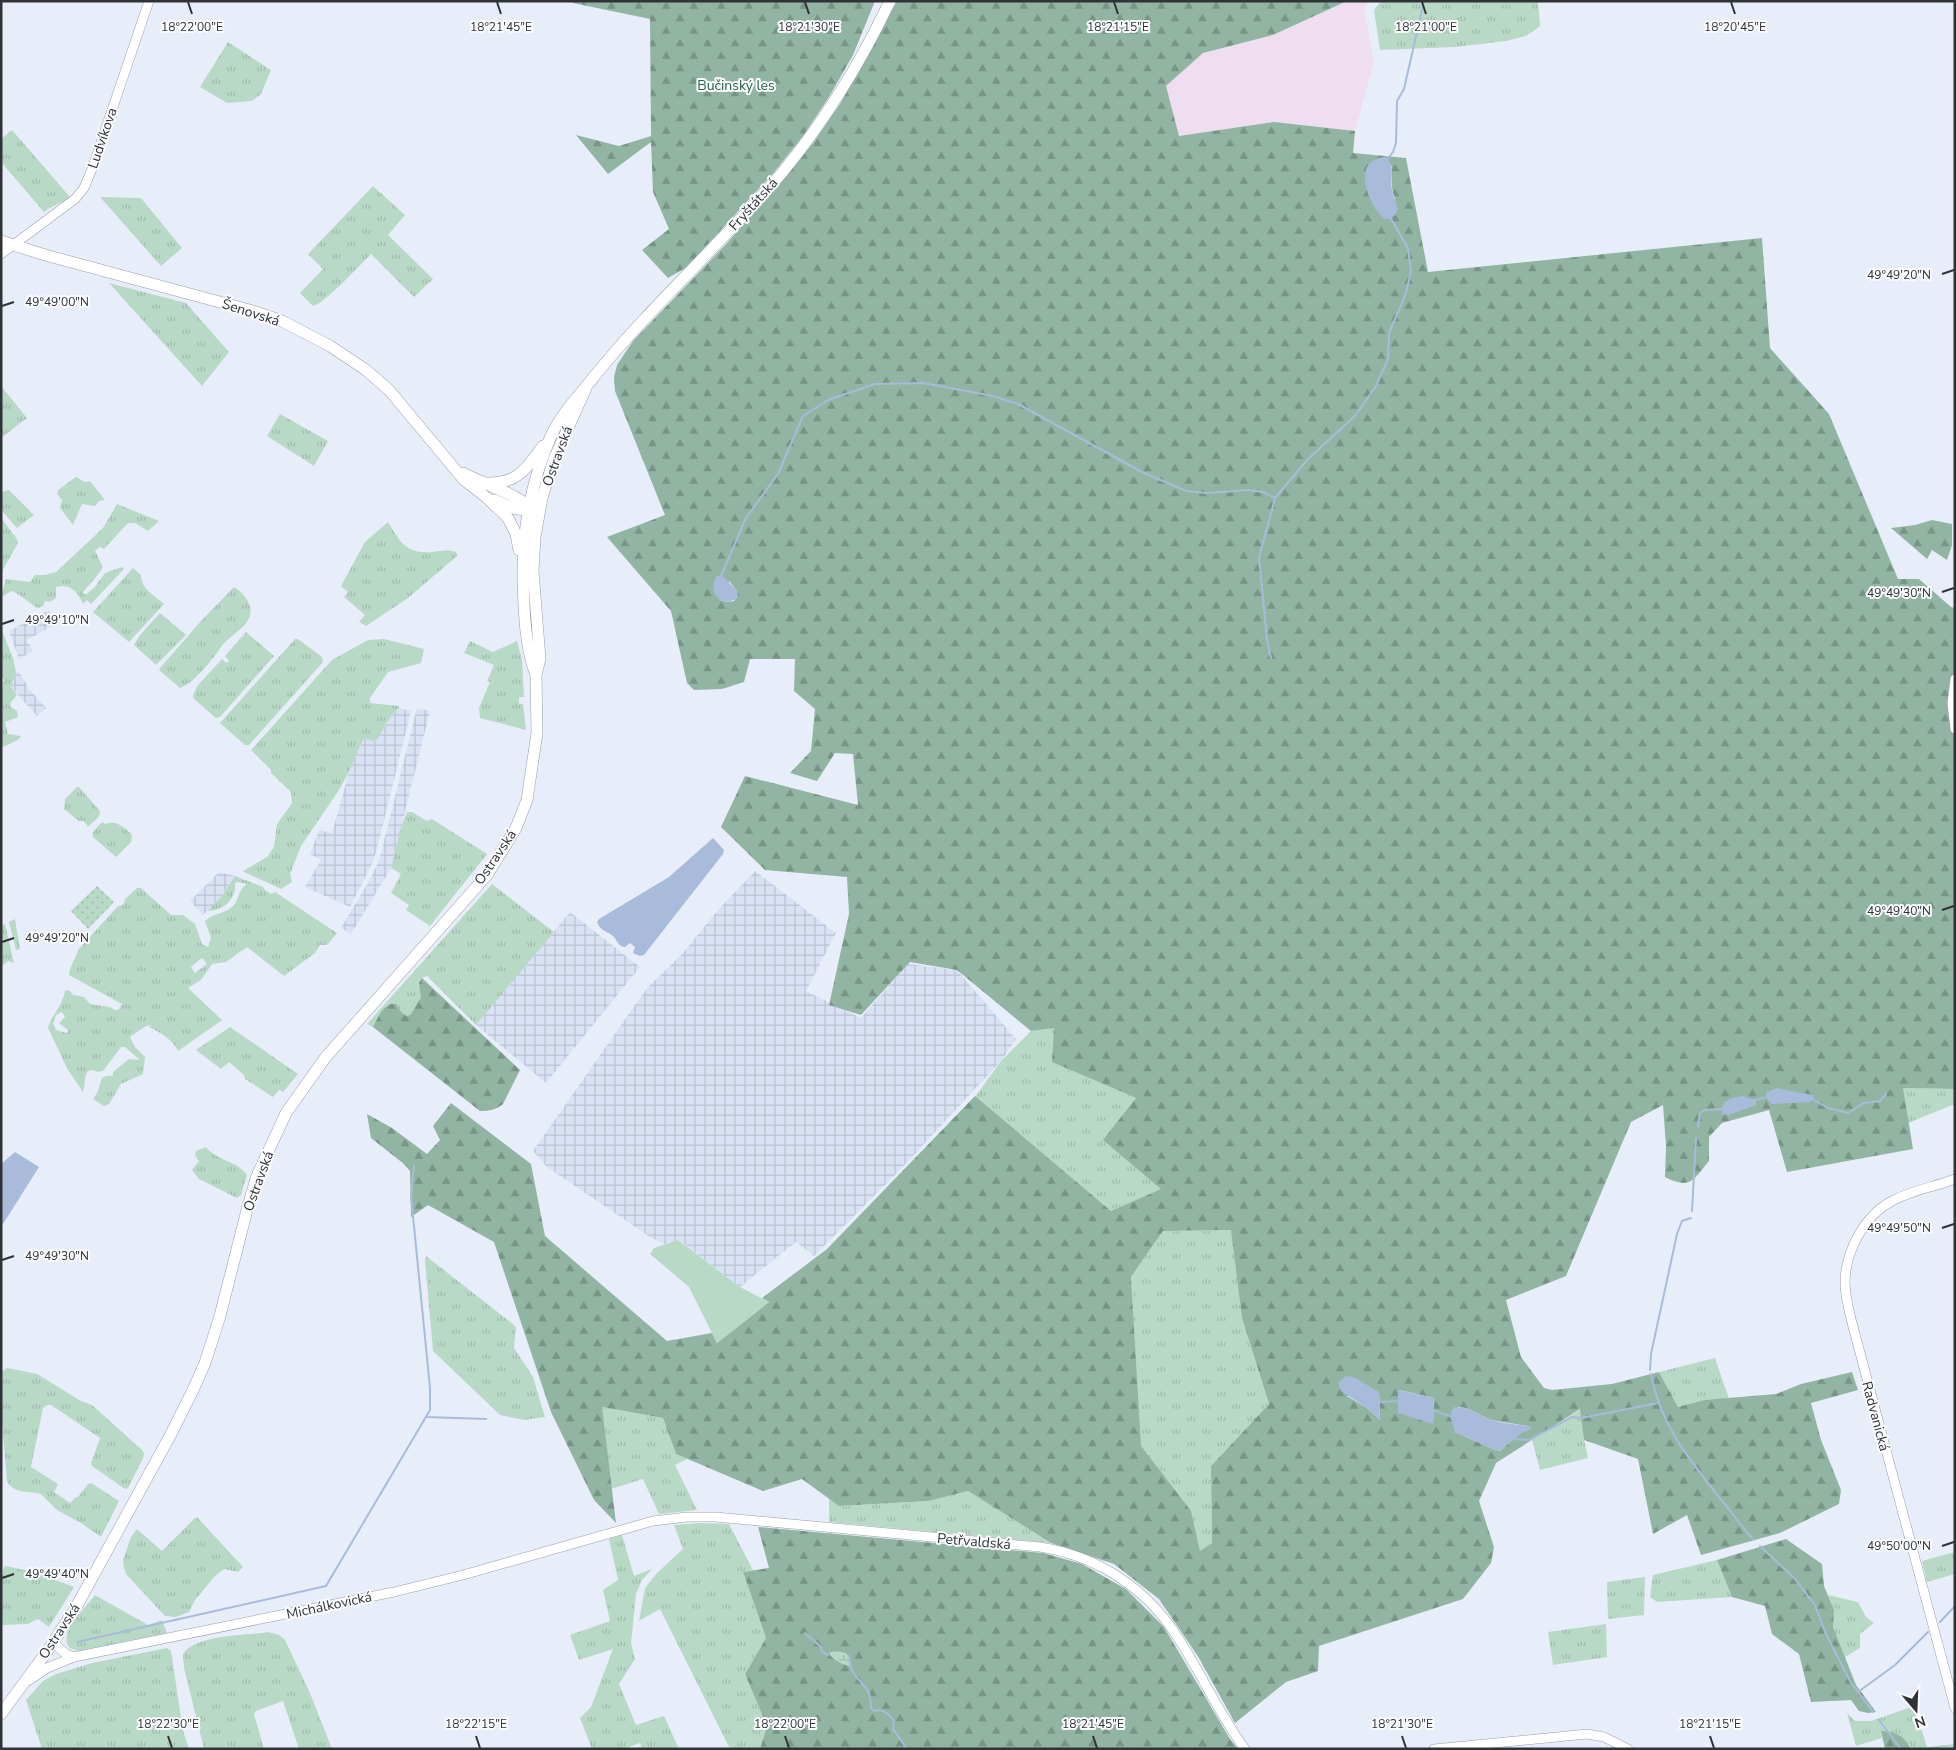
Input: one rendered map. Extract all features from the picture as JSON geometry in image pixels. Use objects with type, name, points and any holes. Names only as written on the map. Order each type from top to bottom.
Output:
[{"type":"main road","name":"Fryštátská","points":[[859,57],[882,1]]},
{"type":"main road","name":"Fryštátská","points":[[628,337],[692,272],[780,175],[834,101],[890,1]]},
{"type":"main road","name":"Šenovská","points":[[1,240],[13,245],[253,311],[282,321],[304,332],[347,357],[389,390],[467,483],[486,497]]},
{"type":"main road","name":"Ostravská","points":[[536,676],[530,660],[524,604],[523,541],[529,508],[542,459],[552,434],[568,408],[628,337]]},
{"type":"main road","name":"Ostravská","points":[[1,1714],[51,1646],[101,1564],[171,1434],[205,1363],[220,1316],[248,1206],[259,1172],[286,1113],[325,1058],[487,875],[516,828],[527,800],[534,763],[538,723],[536,676],[540,659],[533,571],[535,537],[542,498],[554,459],[586,388]]},
{"type":"main road","points":[[482,483],[506,482],[518,477],[552,434]]},
{"type":"main road","points":[[454,466],[482,483],[520,500],[529,508],[535,537]]},
{"type":"main road","points":[[486,497],[516,509],[529,508],[542,498]]},
{"type":"main road","points":[[486,497],[503,512],[511,523],[523,564]]},
{"type":"street","name":"Ludvíkova","points":[[1,254],[75,199],[86,184],[149,1]]},
{"type":"street","points":[[1955,679],[1952,703],[1955,729]]},
{"type":"street","name":"Radvanická","points":[[1955,1179],[1899,1198],[1881,1208],[1866,1224],[1855,1243],[1848,1263],[1845,1280],[1851,1320],[1955,1708]]},
{"type":"street","name":"Petřvaldská","points":[[611,1531],[666,1518],[687,1516],[716,1517],[1040,1547],[1078,1557],[1102,1567],[1130,1584],[1155,1608],[1170,1627],[1228,1725],[1245,1749]]},
{"type":"street","name":"Michálkovická","points":[[22,1686],[40,1672],[74,1657],[394,1592],[463,1575],[611,1531]]},
{"type":"street","points":[[51,1646],[74,1657]]},
{"type":"street","points":[[51,1646],[52,1656],[61,1662]]},
{"type":"street","points":[[1434,1749],[1586,1734],[1604,1737],[1628,1749]]},
{"type":"shaded area","points":[[1347,1],[1370,1],[1364,8],[1374,62],[1355,131],[1273,122],[1179,136],[1165,86],[1203,53],[1273,35]]},
{"type":"shaded area","points":[[49,610],[57,623],[27,640],[33,651],[19,659],[9,631]]},
{"type":"shaded area","points":[[16,672],[19,672],[29,689],[46,708],[37,716],[11,687]]},
{"type":"shaded area","points":[[399,708],[411,711],[377,849],[372,864],[350,907],[305,887],[321,860],[310,854],[319,830],[332,833],[351,765],[362,742],[364,739],[377,740],[389,719]]},
{"type":"shaded area","points":[[417,708],[430,711],[391,868],[351,934],[341,928],[379,861]]},
{"type":"shaded area","points":[[755,871],[836,933],[806,991],[861,1018],[908,964],[957,970],[1016,1039],[1001,1061],[899,1171],[814,1256],[796,1242],[740,1287],[679,1240],[665,1244],[650,1237],[547,1167],[533,1151],[647,988],[682,954],[718,910]]},
{"type":"shaded area","points":[[219,872],[235,876],[220,898],[203,915],[190,901]]},
{"type":"shaded area","points":[[570,912],[640,967],[546,1083],[476,1025]]},
{"type":"green space","name":"Bučinský les","points":[[573,1],[875,1],[853,55],[829,97],[803,136],[775,171],[687,267],[668,278],[642,250],[669,229],[653,192],[651,142],[608,174],[576,135],[619,146],[651,136],[650,19],[573,3]]},
{"type":"green space","points":[[897,1],[1347,1],[1273,35],[1203,53],[1166,86],[1179,136],[1274,122],[1355,131],[1353,153],[1406,158],[1428,272],[1762,238],[1770,348],[1829,414],[1898,579],[1919,579],[1951,607],[1955,608],[1955,1089],[1903,1088],[1913,1149],[1787,1172],[1769,1110],[1722,1123],[1709,1137],[1709,1161],[1695,1178],[1686,1183],[1665,1177],[1666,1146],[1663,1105],[1631,1122],[1566,1276],[1506,1300],[1521,1357],[1544,1388],[1552,1390],[1612,1384],[1659,1372],[1678,1407],[1704,1400],[1776,1394],[1801,1384],[1852,1372],[1858,1390],[1811,1403],[1821,1440],[1841,1490],[1839,1504],[1780,1533],[1701,1555],[1687,1515],[1653,1534],[1638,1459],[1584,1440],[1580,1409],[1496,1463],[1479,1501],[1494,1547],[1491,1563],[1463,1599],[1319,1646],[1318,1671],[1286,1682],[1235,1723],[1199,1658],[1159,1599],[1114,1564],[1051,1543],[968,1491],[929,1501],[839,1506],[802,1479],[763,1491],[676,1454],[663,1418],[602,1407],[616,1523],[594,1500],[551,1412],[494,1242],[428,1205],[411,1217],[410,1171],[371,1138],[367,1114],[392,1128],[427,1154],[440,1140],[433,1126],[451,1103],[531,1164],[545,1236],[667,1341],[712,1333],[717,1343],[769,1302],[762,1298],[827,1249],[975,1096],[1111,1211],[1161,1189],[1103,1140],[1136,1098],[1052,1062],[1054,1028],[1031,1031],[957,970],[910,962],[861,1015],[829,1005],[849,914],[847,877],[765,870],[721,827],[745,776],[858,805],[853,754],[835,753],[817,781],[790,773],[811,751],[815,709],[794,691],[795,659],[750,659],[744,682],[722,689],[694,690],[687,683],[671,611],[607,537],[665,515],[615,391],[614,377],[617,365],[633,341],[728,242],[784,179],[813,143],[840,104]],"holes":[[[1368,165],[1392,166],[1392,187],[1396,200]],[[729,581],[737,591],[734,601],[720,600]],[[1231,1230],[1242,1318],[1269,1404],[1211,1466],[1212,1543],[1200,1551],[1191,1511],[1141,1446],[1131,1277],[1163,1231]],[[1399,1390],[1434,1398],[1433,1423]],[[1379,1392],[1380,1420],[1367,1408],[1347,1396]],[[1458,1407],[1466,1408],[1491,1420],[1531,1428],[1518,1435],[1500,1451],[1455,1432]]]},
{"type":"green space","points":[[1381,1],[1538,1],[1540,26],[1526,36],[1506,41],[1455,47],[1380,50],[1374,10]]},
{"type":"green space","points":[[228,42],[271,70],[261,94],[252,101],[227,103],[200,87]]},
{"type":"green space","points":[[12,130],[70,197],[44,212],[1,162],[1,139]]},
{"type":"green space","points":[[373,186],[405,215],[388,235],[433,279],[414,297],[371,254],[333,292],[313,306],[300,293],[323,269],[308,254]]},
{"type":"green space","points":[[100,197],[141,198],[182,248],[161,266]]},
{"type":"green space","points":[[109,283],[186,303],[229,352],[202,386]]},
{"type":"green space","points":[[1,386],[27,418],[1,438]]},
{"type":"green space","points":[[280,414],[328,441],[314,466],[267,436]]},
{"type":"green space","points":[[76,477],[85,482],[90,481],[105,500],[99,501],[95,506],[82,504],[73,525],[60,508],[62,500],[57,494],[58,490]]},
{"type":"green space","points":[[9,490],[34,515],[17,528],[1,510],[1,492]]},
{"type":"green space","points":[[117,504],[159,521],[148,531],[135,523],[128,523],[104,549],[100,547],[95,551],[103,567],[83,592],[85,595],[94,588],[105,573],[122,567],[124,569],[91,604],[87,600],[83,604],[76,592],[65,586],[56,587],[56,598],[50,602],[45,601],[43,606],[38,608],[12,591],[1,597],[6,579],[30,582],[35,575],[56,572],[103,528]]},
{"type":"green space","points":[[1,518],[18,543],[2,571]]},
{"type":"green space","points":[[1932,520],[1952,524],[1952,545],[1947,560],[1932,550],[1927,559],[1891,528],[1915,525]]},
{"type":"green space","points":[[388,522],[400,541],[410,549],[423,552],[444,550],[456,552],[457,556],[408,598],[366,626],[359,622],[365,615],[344,597],[348,592],[341,586],[365,542]]},
{"type":"green space","points":[[133,568],[141,575],[143,584],[152,595],[164,604],[129,642],[93,612]]},
{"type":"green space","points":[[234,587],[244,595],[249,603],[251,611],[248,620],[242,628],[224,643],[197,676],[180,688],[159,670],[160,668]]},
{"type":"green space","points":[[160,613],[186,635],[156,665],[134,645],[140,635]]},
{"type":"green space","points":[[1,628],[13,658],[16,672],[11,687],[17,695],[10,706],[17,711],[18,717],[5,722],[8,734],[21,736],[18,740],[1,748],[1,689],[4,680],[1,676]]},
{"type":"green space","points":[[246,632],[274,656],[220,717],[216,718],[194,699],[193,695],[198,685],[222,659],[226,663],[229,661],[225,656]]},
{"type":"green space","points":[[295,639],[298,639],[322,657],[323,662],[249,745],[245,745],[220,723]]},
{"type":"green space","points":[[384,639],[424,649],[421,663],[388,672],[370,698],[370,703],[399,706],[399,708],[389,719],[377,740],[364,739],[362,742],[347,776],[301,846],[290,874],[292,882],[281,889],[244,872],[267,857],[274,847],[277,824],[292,803],[291,792],[251,750],[332,660],[368,640]]},
{"type":"green space","points":[[470,641],[493,652],[517,641],[522,660],[524,697],[519,697],[519,704],[523,704],[526,730],[480,718],[479,708],[490,682],[487,681],[494,665],[464,653]]},
{"type":"green space","points":[[77,787],[100,811],[97,818],[88,827],[84,821],[79,821],[64,809],[65,799]]},
{"type":"green space","points":[[407,812],[412,812],[427,821],[432,819],[487,854],[430,926],[406,910],[409,905],[391,893],[401,874],[391,868],[401,827]]},
{"type":"green space","points":[[102,822],[120,825],[132,835],[131,842],[116,857],[93,837],[93,832]]},
{"type":"green space","points":[[235,876],[263,887],[271,894],[275,892],[337,933],[327,945],[320,945],[315,953],[284,976],[247,947],[226,962],[212,964],[201,980],[188,988],[222,1020],[178,1051],[162,1034],[149,1027],[151,1025],[146,1026],[130,1037],[135,1047],[145,1057],[143,1074],[121,1084],[109,1104],[104,1106],[93,1099],[102,1078],[113,1076],[113,1072],[129,1059],[140,1060],[125,1047],[121,1047],[103,1071],[88,1071],[83,1092],[68,1070],[48,1028],[65,991],[69,990],[73,995],[84,997],[90,1004],[110,1007],[115,1010],[118,1010],[122,1004],[69,975],[78,950],[118,906],[123,905],[125,899],[137,888],[141,888],[171,915],[183,915],[195,924],[202,944],[208,947],[211,938],[205,921],[231,908],[242,888],[247,884],[235,883],[234,894],[228,903],[218,909],[207,911],[220,898]],"holes":[[[202,958],[207,964],[195,973],[191,967]],[[62,1012],[65,1017],[59,1023],[68,1030],[67,1033],[56,1030],[53,1023],[56,1015]]]},
{"type":"green space","points":[[492,884],[554,932],[476,1025],[427,976],[422,978],[421,997],[411,1014],[407,1016],[402,1013],[396,1004],[387,1005],[373,1027],[367,1024]]},
{"type":"green space","points":[[97,886],[114,902],[88,929],[71,911]]},
{"type":"green space","points":[[15,919],[20,949],[16,950],[9,922]]},
{"type":"green space","points":[[5,924],[14,963],[8,961],[1,967],[1,926]]},
{"type":"green space","points":[[422,978],[520,1070],[503,1104],[498,1108],[480,1111],[373,1027],[382,1011],[388,1005],[396,1004],[402,1013],[407,1016],[411,1014],[421,997],[419,983]]},
{"type":"green space","points":[[230,1027],[298,1074],[283,1092],[279,1090],[273,1097],[245,1079],[244,1075],[229,1062],[221,1069],[196,1050]]},
{"type":"green space","points":[[1054,1028],[1053,1062],[1136,1098],[1162,1189],[1111,1211],[975,1097],[1001,1061],[1031,1031]]},
{"type":"green space","points":[[1902,1088],[1955,1089],[1955,1104],[1908,1123]]},
{"type":"green space","points":[[206,1147],[211,1152],[243,1170],[247,1175],[241,1195],[237,1198],[199,1179],[192,1170],[199,1161],[195,1156],[196,1151]]},
{"type":"green space","points":[[1232,1230],[1242,1318],[1269,1404],[1211,1466],[1212,1543],[1200,1552],[1190,1511],[1140,1446],[1131,1277],[1163,1231]]},
{"type":"green space","points":[[678,1240],[740,1287],[769,1302],[717,1343],[689,1287],[650,1254],[654,1248]]},
{"type":"green space","points":[[426,1256],[514,1325],[516,1328],[514,1348],[533,1377],[545,1417],[524,1420],[500,1415],[433,1351]]},
{"type":"green space","points":[[1715,1358],[1729,1399],[1704,1400],[1678,1407],[1659,1372]]},
{"type":"green space","points":[[7,1368],[37,1374],[81,1401],[92,1405],[144,1453],[128,1488],[125,1489],[92,1466],[91,1463],[100,1438],[51,1405],[43,1408],[31,1467],[58,1484],[54,1492],[70,1503],[91,1483],[119,1501],[101,1537],[57,1510],[41,1494],[14,1489],[7,1482],[1,1409],[1,1372]]},
{"type":"green space","points":[[601,1407],[663,1418],[676,1454],[687,1459],[675,1465],[697,1510],[659,1514],[643,1479],[611,1489]]},
{"type":"green space","points":[[1581,1409],[1588,1458],[1540,1470],[1532,1440]]},
{"type":"green space","points":[[968,1491],[1051,1543],[829,1522],[829,1498],[840,1506],[929,1501]]},
{"type":"green space","points":[[197,1517],[243,1567],[238,1572],[224,1569],[214,1577],[195,1600],[189,1612],[176,1617],[165,1616],[126,1574],[123,1560],[131,1537],[137,1529],[162,1551]]},
{"type":"green space","points":[[729,1524],[753,1570],[743,1572],[766,1638],[745,1674],[767,1726],[760,1749],[730,1749],[660,1609],[639,1621],[645,1588],[657,1573],[683,1549],[674,1525]]},
{"type":"green space","points":[[758,1527],[1043,1553],[1082,1564],[1126,1589],[1164,1627],[1230,1739],[1238,1749],[760,1749],[767,1726],[745,1674],[766,1638],[743,1572],[769,1568]]},
{"type":"green space","points":[[622,1535],[634,1576],[652,1569],[642,1580],[636,1594],[631,1643],[635,1659],[619,1684],[636,1725],[664,1716],[679,1749],[642,1749],[640,1743],[623,1749],[592,1749],[580,1718],[591,1707],[613,1649],[579,1660],[570,1635],[610,1621],[603,1590],[618,1580],[609,1539]]},
{"type":"green space","points":[[1786,1539],[1822,1564],[1824,1586],[1834,1610],[1833,1627],[1856,1685],[1876,1712],[1859,1711],[1851,1700],[1811,1702],[1799,1654],[1772,1634],[1765,1606],[1732,1597],[1717,1560]]},
{"type":"green space","points":[[1955,1552],[1955,1574],[1927,1582],[1922,1561]]},
{"type":"green space","points":[[1717,1560],[1732,1597],[1657,1602],[1650,1597],[1653,1575]]},
{"type":"green space","points":[[4,1567],[33,1572],[74,1587],[49,1627],[38,1619],[28,1624],[3,1625],[1,1587]]},
{"type":"green space","points":[[1645,1577],[1644,1615],[1608,1619],[1607,1582]]},
{"type":"green space","points":[[95,1595],[148,1625],[162,1620],[167,1633],[80,1651],[70,1648],[67,1642],[67,1635],[71,1626]]},
{"type":"green space","points":[[1828,1595],[1858,1602],[1866,1617],[1874,1623],[1860,1634],[1860,1648],[1845,1657],[1832,1627],[1834,1610]]},
{"type":"green space","points":[[1606,1624],[1607,1657],[1553,1665],[1548,1632]]},
{"type":"green space","points":[[268,1632],[279,1635],[285,1640],[310,1693],[332,1749],[299,1749],[283,1701],[256,1711],[254,1714],[264,1749],[204,1749],[184,1668],[183,1654],[189,1647],[210,1639]]},
{"type":"green space","points":[[167,1648],[171,1651],[183,1731],[189,1749],[42,1749],[26,1700],[43,1681],[56,1674],[92,1663]]},
{"type":"green space","points":[[833,1651],[848,1655],[851,1666],[832,1658],[829,1653]]},
{"type":"green space","points":[[1914,1706],[1927,1747],[1955,1744],[1955,1749],[1911,1749],[1909,1744],[1881,1732],[1882,1738],[1856,1746],[1847,1713],[1855,1721],[1871,1721]]},
{"type":"green space","points":[[1881,1731],[1899,1735],[1909,1744],[1911,1749],[1885,1749]]},
{"type":"water","points":[[1385,157],[1389,160],[1392,168],[1391,185],[1398,209],[1396,214],[1389,219],[1384,219],[1372,203],[1365,183],[1365,174],[1368,166],[1374,160]]},
{"type":"water","points":[[717,576],[724,577],[737,591],[738,597],[726,602],[717,597],[713,588]]},
{"type":"water","points":[[713,838],[724,850],[723,854],[644,955],[640,956],[633,953],[635,947],[630,943],[625,947],[620,946],[613,936],[600,927],[597,922],[599,919],[669,877]]},
{"type":"water","points":[[1776,1088],[1813,1095],[1814,1099],[1810,1102],[1771,1104],[1766,1097],[1767,1092]]},
{"type":"water","points":[[1742,1096],[1756,1100],[1756,1105],[1729,1115],[1722,1114],[1723,1106],[1727,1100]]},
{"type":"water","points":[[15,1152],[39,1167],[3,1224],[1,1223],[1,1164]]},
{"type":"water","points":[[1345,1376],[1354,1377],[1379,1392],[1380,1420],[1367,1408],[1341,1391],[1338,1383]]},
{"type":"water","points":[[1398,1390],[1434,1398],[1433,1424],[1398,1413]]},
{"type":"water","points":[[1454,1407],[1466,1408],[1491,1420],[1532,1428],[1518,1435],[1500,1451],[1455,1432],[1450,1415]]},
{"type":"waterway","points":[[1386,161],[1393,152],[1396,143],[1397,101],[1404,89],[1424,1]]},
{"type":"waterway","points":[[721,576],[746,518],[778,474],[803,416],[828,400],[875,384],[923,383],[993,396],[1018,404],[1142,472],[1186,491],[1206,493],[1248,490],[1263,492],[1275,498],[1308,459],[1355,416],[1376,386],[1388,359],[1389,333],[1405,296],[1411,272],[1408,248],[1390,217]]},
{"type":"waterway","points":[[1271,658],[1267,639],[1259,557],[1275,499]]},
{"type":"waterway","points":[[1812,1099],[1828,1108],[1848,1113],[1864,1103],[1880,1101],[1886,1094]]},
{"type":"waterway","points":[[1755,1100],[1768,1097]]},
{"type":"waterway","points":[[1698,1127],[1700,1113],[1705,1110],[1722,1109]]},
{"type":"waterway","points":[[1692,1211],[1696,1138]]},
{"type":"waterway","points":[[77,1642],[326,1586],[430,1410],[430,1388],[411,1196],[414,1166]]},
{"type":"waterway","points":[[1650,1370],[1651,1354],[1677,1234],[1682,1221],[1691,1218]]},
{"type":"waterway","points":[[1651,1374],[1661,1409],[1677,1440],[1753,1539]]},
{"type":"waterway","points":[[1380,1402],[1400,1401]]},
{"type":"waterway","points":[[1511,1439],[1529,1440],[1572,1417],[1581,1418],[1658,1403]]},
{"type":"waterway","points":[[1433,1410],[1452,1417]]},
{"type":"waterway","points":[[427,1417],[486,1419]]},
{"type":"waterway","points":[[1760,1546],[1794,1578],[1815,1605],[1825,1632],[1850,1681],[1873,1712]]},
{"type":"waterway","points":[[1940,1622],[1955,1606]]},
{"type":"waterway","points":[[1858,1692],[1895,1665],[1928,1632]]},
{"type":"waterway","points":[[805,1633],[821,1647],[822,1652],[828,1655]]},
{"type":"waterway","points":[[849,1656],[853,1673],[869,1693],[871,1708],[874,1711],[886,1712],[890,1716],[894,1721],[893,1729],[907,1749]]},
{"type":"waterway","points":[[1879,1720],[1901,1749]]}]
